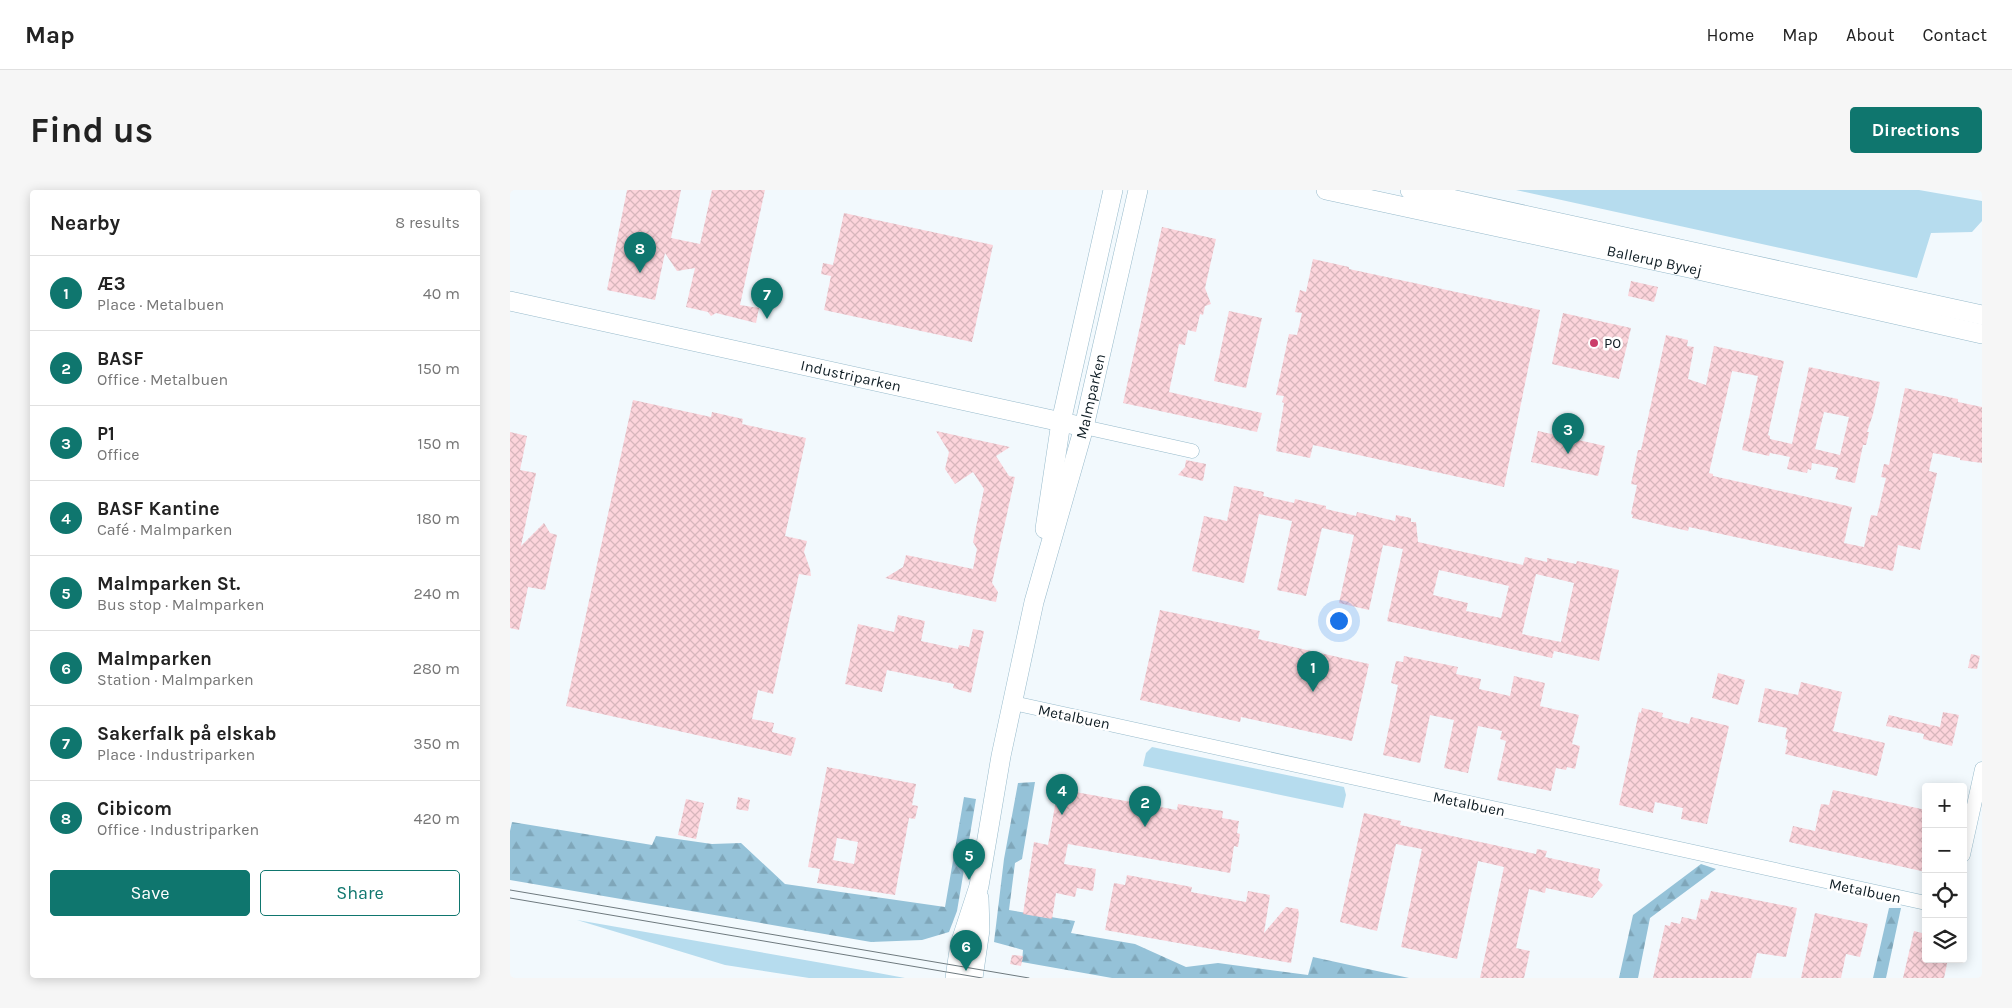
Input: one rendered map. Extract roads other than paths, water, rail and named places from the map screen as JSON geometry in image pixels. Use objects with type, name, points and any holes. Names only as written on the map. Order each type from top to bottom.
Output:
[{"type":"street","name":"Malmparken","points":[[1034,602],[1061,422],[1113,190]]},
{"type":"street","name":"Malmparken","points":[[954,978],[960,944],[979,886],[1001,756],[1034,602],[1084,427],[1138,190]]},
{"type":"street","name":"Ballerup Byvej","points":[[1326,190],[1982,334]]},
{"type":"street","name":"Ballerup Byvej","points":[[1410,190],[1452,201],[1982,315]]},
{"type":"street","name":"Industriparken","points":[[510,301],[1192,451]]},
{"type":"street","name":"Metalbuen","points":[[1012,703],[1922,902]]},
{"type":"street","points":[[1967,837],[1982,769]]},
{"type":"street","name":"Malmparken","points":[[973,978],[980,930],[979,886]]},
{"type":"tram line","points":[[510,890],[1029,978]]},
{"type":"tram line","points":[[510,898],[982,978]]},
{"type":"place","name":"Cibicom","points":[[640,273]]},
{"type":"place","name":"Sakerfalk på elskab","points":[[767,319]]},
{"type":"place","name":"P0","points":[[1594,343]]},
{"type":"place","name":"P1","points":[[1568,454]]},
{"type":"place","name":"Æ3","points":[[1313,692]]},
{"type":"place","name":"BASF Kantine","points":[[1062,815]]},
{"type":"place","name":"BASF","points":[[1145,827]]},
{"type":"place","name":"Malmparken St.","points":[[969,880]]},
{"type":"place","name":"Malmparken","points":[[966,971]]}]
